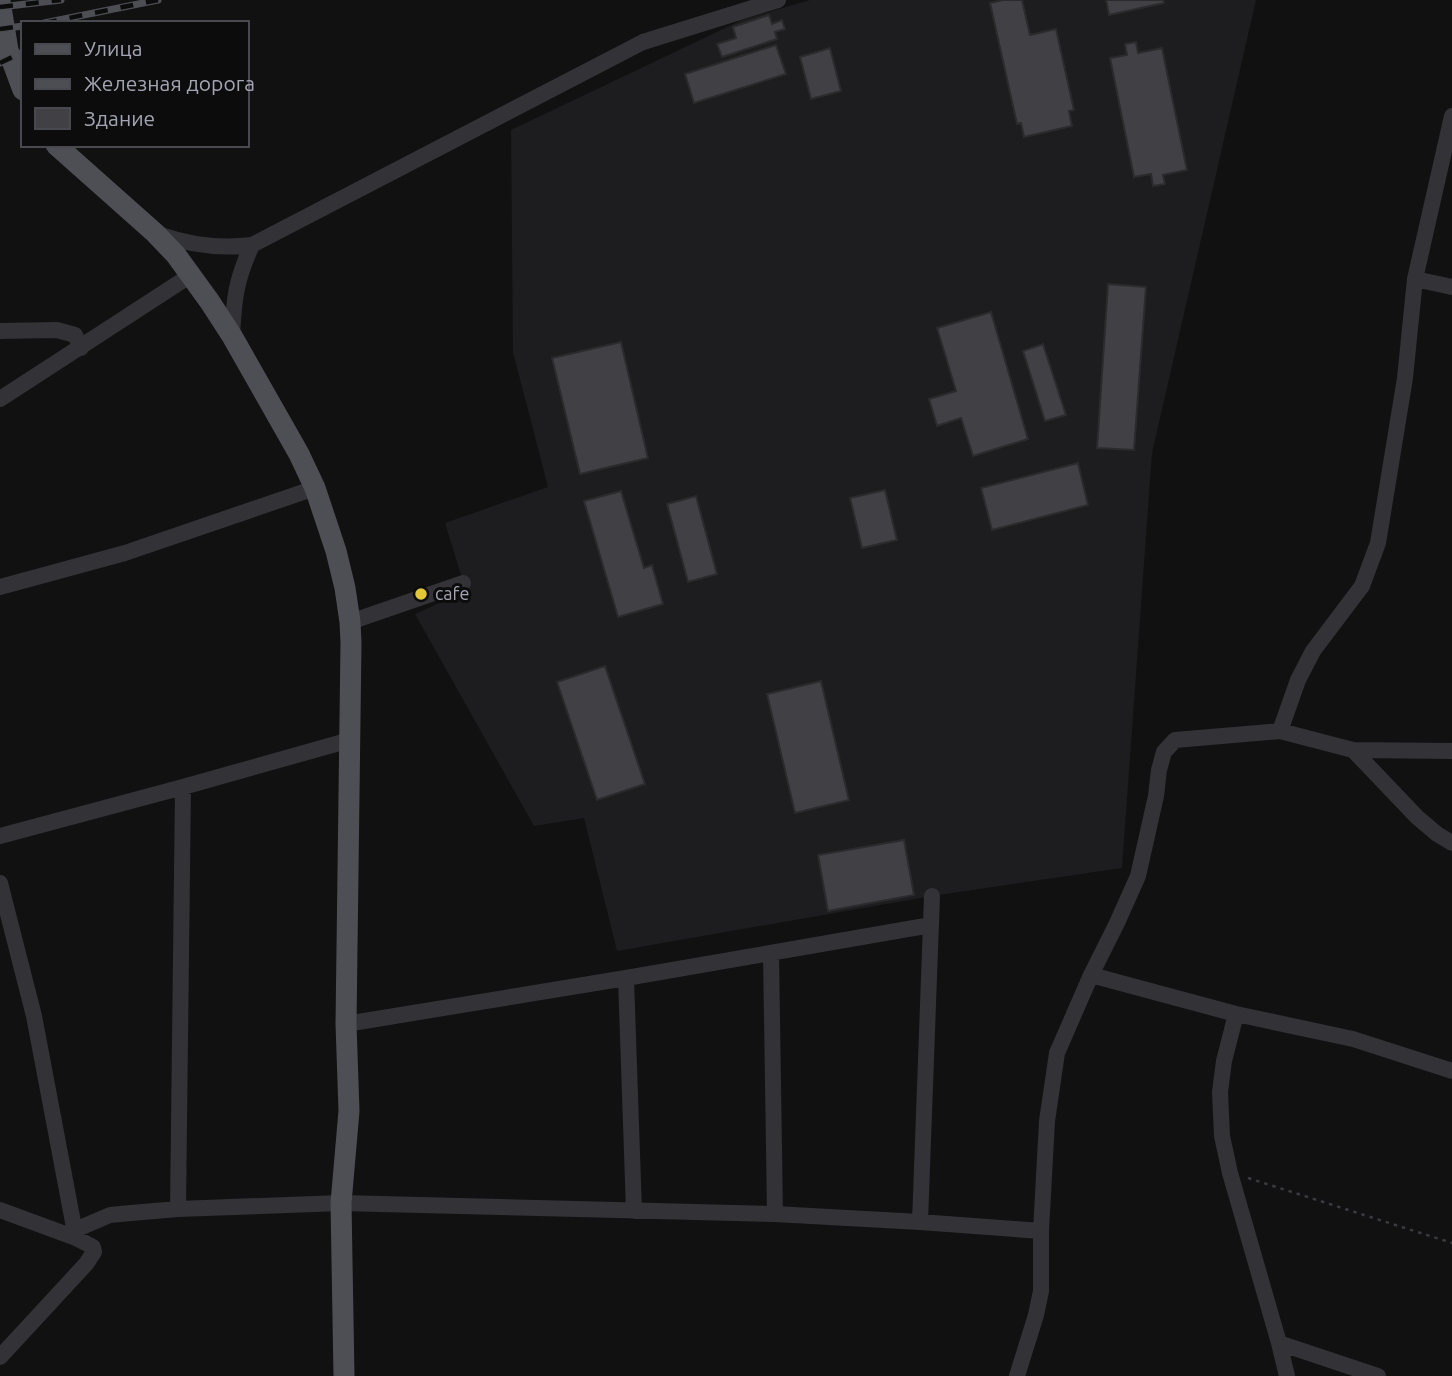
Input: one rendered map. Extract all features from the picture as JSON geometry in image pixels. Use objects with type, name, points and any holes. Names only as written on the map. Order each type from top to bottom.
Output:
[{"type":"main road","points":[[0,1],[8,50],[21,85]]},
{"type":"main road","points":[[58,147],[155,233],[176,255],[211,302],[299,454],[315,488],[345,588],[350,622],[350,740],[346,1024],[349,1111],[341,1203],[344,1376]]},
{"type":"street","points":[[155,233],[217,247],[252,245],[643,42],[778,0]]},
{"type":"street","points":[[1280,731],[1303,670],[1313,651],[1362,586],[1378,543],[1405,378],[1415,279],[1452,116]]},
{"type":"street","points":[[232,336],[236,289],[252,245]]},
{"type":"street","points":[[0,399],[191,275]]},
{"type":"street","points":[[1415,279],[1452,286]]},
{"type":"street","points":[[0,331],[57,330],[75,335],[81,348]]},
{"type":"street","points":[[0,587],[125,553],[315,488]]},
{"type":"street","points":[[350,622],[463,583]]},
{"type":"street","points":[[1017,1376],[1041,1291],[1046,1121],[1057,1053],[1138,876],[1156,796],[1158,770],[1164,752],[1175,740],[1280,731],[1353,750],[1452,751]]},
{"type":"street","points":[[0,836],[183,788],[350,740]]},
{"type":"street","points":[[1353,750],[1418,817],[1452,844]]},
{"type":"street","points":[[178,1209],[183,788]]},
{"type":"street","points":[[0,883],[34,1016],[75,1234]]},
{"type":"street","points":[[920,1222],[932,896]]},
{"type":"street","points":[[346,1024],[931,925]]},
{"type":"street","points":[[771,953],[775,1214]]},
{"type":"street","points":[[1091,975],[1236,1014],[1353,1039],[1452,1072]]},
{"type":"street","points":[[626,978],[634,1211]]},
{"type":"street","points":[[1236,1014],[1224,1061],[1220,1092],[1222,1136],[1287,1376]]},
{"type":"street","points":[[75,1234],[110,1215],[178,1209],[341,1203],[775,1214],[1041,1231]]},
{"type":"street","points":[[0,1210],[75,1234],[93,1247],[94,1252],[0,1357]]},
{"type":"street","points":[[1279,1343],[1378,1376]]},
{"type":"path","points":[[1230,1173],[1452,1243]]},
{"type":"shaded area","points":[[810,0],[1256,0],[1152,453],[1122,868],[932,896],[617,951],[584,818],[534,826],[415,614],[466,591],[445,523],[548,487],[513,352],[511,130],[742,20]]},
{"type":"building","points":[[1022,0],[1030,35],[1056,29],[1074,110],[1069,111],[1072,126],[1024,137],[1021,123],[1017,124],[990,3]]},
{"type":"building","points":[[1106,0],[1163,0],[1164,3],[1109,15]]},
{"type":"building","points":[[769,15],[772,24],[782,20],[785,29],[775,32],[777,39],[722,57],[717,44],[736,38],[733,27]]},
{"type":"building","points":[[1136,42],[1138,53],[1162,48],[1187,170],[1163,175],[1165,184],[1153,186],[1151,174],[1134,177],[1110,58],[1127,55],[1125,44]]},
{"type":"building","points":[[776,45],[786,74],[694,103],[685,74]]},
{"type":"building","points":[[830,48],[841,91],[811,99],[800,57]]},
{"type":"building","points":[[1108,284],[1146,287],[1134,450],[1097,448]]},
{"type":"building","points":[[991,312],[1028,439],[973,456],[961,418],[937,426],[929,399],[956,391],[937,328]]},
{"type":"building","points":[[621,342],[648,458],[580,474],[552,358]]},
{"type":"building","points":[[1043,344],[1066,415],[1045,421],[1023,351]]},
{"type":"building","points":[[1078,463],[1088,505],[992,530],[981,488]]},
{"type":"building","points":[[885,490],[897,540],[862,548],[850,498]]},
{"type":"building","points":[[621,491],[644,568],[652,565],[663,604],[618,617],[584,501]]},
{"type":"building","points":[[696,496],[717,574],[688,582],[667,504]]},
{"type":"building","points":[[605,666],[645,784],[597,800],[557,682]]},
{"type":"building","points":[[821,681],[849,800],[795,813],[767,694]]},
{"type":"building","points":[[904,840],[914,895],[828,911],[818,855]]},
{"type":"railway","points":[[0,7],[61,0]]},
{"type":"railway","points":[[54,21],[158,0]]},
{"type":"railway","points":[[0,29],[21,26]]},
{"type":"railway","points":[[0,63],[21,53]]},
{"type":"place","name":"cafe","points":[[421,594]]}]
